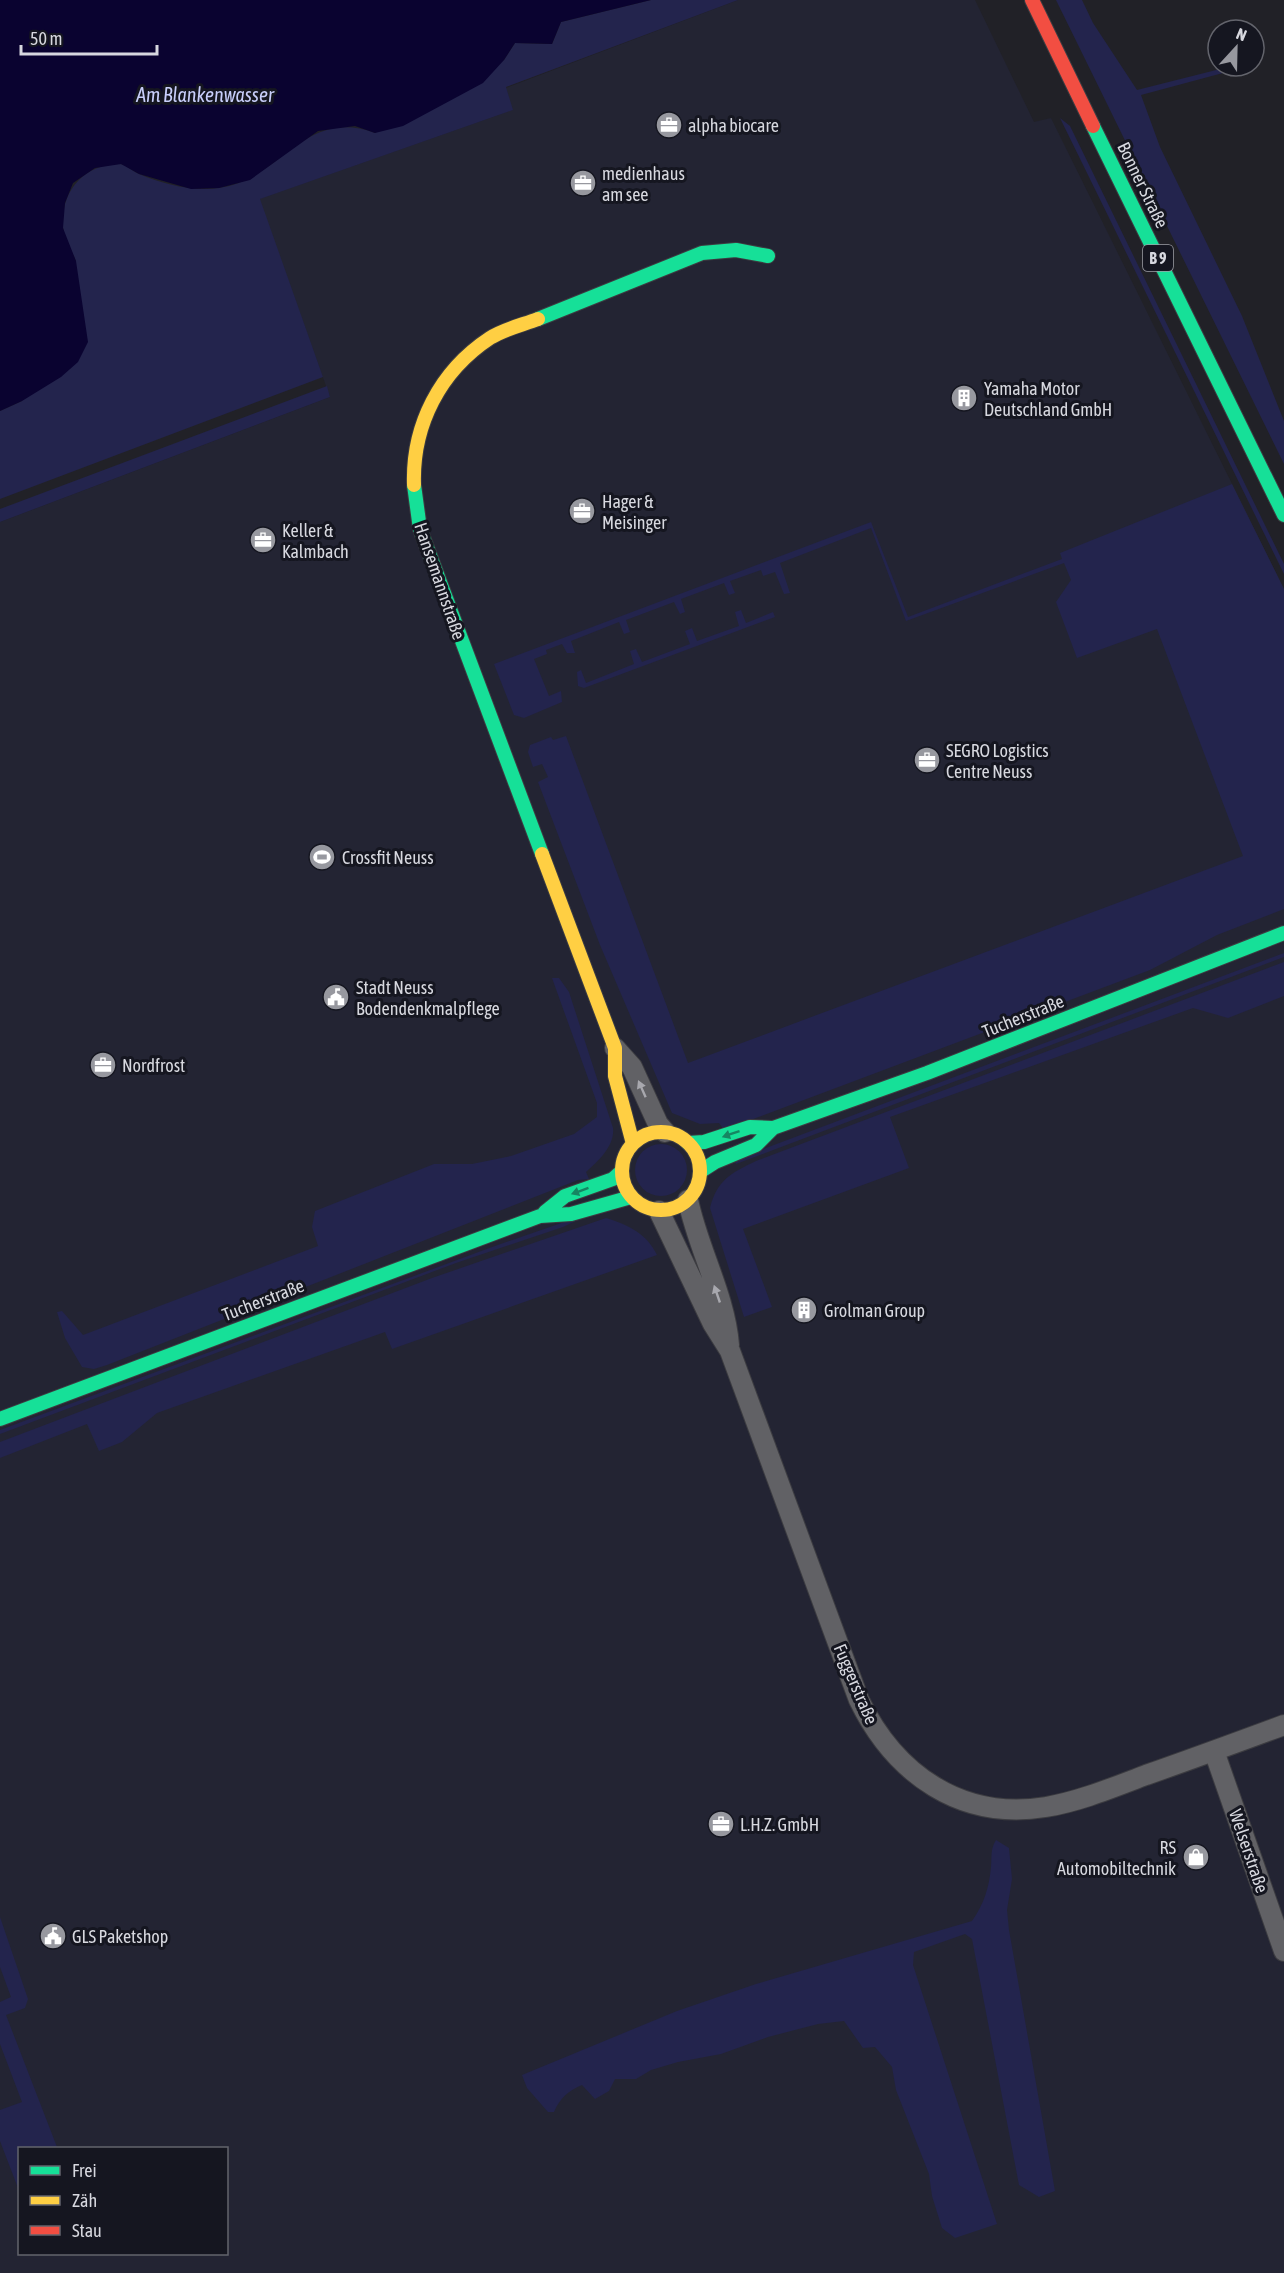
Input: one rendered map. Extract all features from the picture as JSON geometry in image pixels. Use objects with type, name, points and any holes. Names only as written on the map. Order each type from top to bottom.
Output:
[{"type":"main road","name":"Bonner Straße","points":[[1032,0],[1284,515]]},
{"type":"main road","name":"Hansemannstraße","points":[[633,1144],[615,1076],[615,1048],[425,546],[415,504],[415,448],[422,421],[442,384],[466,357],[492,337],[702,253],[736,250],[768,256]]},
{"type":"main road","name":"Tucherstraße","points":[[688,1143],[704,1142],[750,1127],[773,1128],[927,1073],[1284,933]]},
{"type":"main road","name":"Tucherstraße","points":[[701,1172],[715,1162],[756,1145],[773,1128]]},
{"type":"main road","points":[[665,1132],[688,1143],[697,1153],[701,1172],[697,1185],[688,1200],[674,1208],[659,1211],[643,1206],[631,1197],[622,1171],[627,1151],[633,1144],[642,1137],[665,1132]]},
{"type":"main road","name":"Tucherstraße","points":[[540,1216],[565,1196],[613,1179],[622,1171]]},
{"type":"main road","name":"Tucherstraße","points":[[0,1419],[540,1216],[571,1214],[631,1197]]},
{"type":"street","name":"Hansemannstraße","points":[[615,1048],[632,1067],[658,1124],[665,1132]]},
{"type":"street","name":"Fuggerstraße","points":[[688,1200],[694,1227],[727,1322],[730,1351]]},
{"type":"street","name":"Fuggerstraße","points":[[659,1211],[713,1324],[730,1351],[860,1700],[885,1745],[918,1777],[950,1796],[973,1803],[1007,1808],[1043,1807],[1079,1799],[1284,1725]]},
{"type":"street","name":"Welserstraße","points":[[1214,1751],[1284,1951]]},
{"type":"shaded area","points":[[651,0],[738,0],[506,87],[513,110],[260,199],[323,377],[0,499],[0,411],[22,401],[76,261],[66,240],[63,214],[70,192],[85,175],[106,165],[119,164],[158,181],[189,188],[219,188],[241,182],[260,172],[294,147],[329,129],[350,128],[375,133],[504,60],[515,43],[552,44],[561,22]]},
{"type":"shaded area","points":[[738,0],[975,0],[1034,122],[1051,118],[1284,589],[1284,2273],[0,2273],[0,522],[330,397],[259,199],[512,110],[506,88]]},
{"type":"shaded area","points":[[1056,0],[1082,0],[1093,23],[1137,90],[1206,73],[1206,78],[1141,95],[1160,147],[1242,316],[1284,421],[1284,464]]},
{"type":"shaded area","points":[[1060,118],[1070,126],[1284,564],[1284,574]]},
{"type":"shaded area","points":[[327,386],[330,397],[0,522],[0,509]]},
{"type":"shaded area","points":[[1232,484],[1284,589],[1284,909],[1217,935],[1150,970],[724,1130],[719,1123],[700,1124],[672,1113],[600,945],[538,782],[548,777],[542,764],[533,767],[528,752],[530,745],[551,737],[553,740],[566,736],[688,1063],[1243,856],[1157,629],[1077,658],[1056,602],[1071,580],[1064,563],[906,621],[871,528],[780,563],[790,593],[784,594],[775,572],[763,576],[761,570],[730,581],[735,593],[729,595],[724,583],[681,599],[685,612],[680,614],[674,602],[626,620],[630,632],[624,634],[619,622],[571,641],[575,653],[567,653],[562,644],[546,650],[547,654],[534,659],[549,696],[561,691],[562,702],[524,718],[514,715],[494,664],[871,522],[908,617],[1062,559],[1060,553]]},
{"type":"shaded area","points":[[741,610],[746,623],[773,612],[775,617],[584,688],[578,686],[577,672],[581,670],[586,683],[634,664],[630,651],[636,649],[642,662],[690,644],[685,631],[692,628],[697,641],[739,626],[735,612]]},
{"type":"shaded area","points":[[1284,953],[1284,957],[736,1164],[734,1160]]},
{"type":"shaded area","points":[[1284,962],[1284,996],[1228,1018],[1193,1008],[890,1117],[909,1168],[743,1229],[772,1307],[744,1317],[710,1208],[721,1184],[739,1169]]},
{"type":"shaded area","points":[[552,978],[559,978],[569,992],[613,1128],[608,1147],[586,1172],[589,1179],[578,1180],[107,1365],[94,1369],[82,1367],[65,1338],[57,1312],[62,1311],[83,1335],[318,1246],[312,1227],[315,1211],[434,1164],[472,1164],[511,1156],[574,1134],[597,1117],[597,1103]]},
{"type":"shaded area","points":[[656,1144],[666,1144],[680,1151],[687,1170],[680,1189],[666,1196],[656,1196],[646,1192],[639,1185],[635,1175],[635,1165],[639,1155],[646,1148]]},
{"type":"shaded area","points":[[599,1210],[563,1227],[456,1263],[0,1434],[0,1430],[492,1247]]},
{"type":"shaded area","points":[[606,1218],[643,1236],[657,1255],[392,1349],[385,1332],[157,1413],[122,1442],[99,1451],[87,1424],[0,1458],[0,1442],[432,1278]]},
{"type":"shaded area","points":[[996,1840],[1009,1848],[1012,1879],[1007,1910],[1009,1930],[1055,2191],[1039,2197],[1019,2185],[972,1939],[965,1934],[914,1952],[913,1965],[997,2224],[955,2238],[942,2228],[932,2196],[929,2174],[896,2090],[892,2067],[875,2047],[863,2048],[844,2021],[818,2024],[768,2037],[721,2054],[678,2062],[651,2070],[636,2079],[615,2079],[609,2091],[595,2099],[582,2085],[565,2096],[554,2112],[548,2112],[527,2088],[522,2075],[677,2011],[756,1984],[972,1921],[983,1902],[987,1889],[992,1850]]},
{"type":"shaded area","points":[[0,1917],[28,1999],[25,2008],[6,2015],[57,2147],[18,2147],[18,2188],[0,2141],[0,2110],[22,2102],[0,2044],[0,2002],[11,1997],[0,1967]]},
{"type":"water","name":"Am Blankenwasser","points":[[0,0],[651,0],[561,22],[552,44],[515,43],[504,60],[483,83],[403,126],[375,133],[355,126],[318,131],[250,180],[219,188],[191,189],[139,174],[121,164],[95,168],[73,183],[65,203],[63,228],[76,261],[88,342],[78,362],[61,377],[22,401],[0,411]]},
{"type":"traffic: fast","points":[[1093,126],[1284,515]]},
{"type":"traffic: fast","points":[[538,319],[702,253],[736,250],[768,256]]},
{"type":"traffic: fast","points":[[414,485],[420,529],[542,854]]},
{"type":"traffic: fast","points":[[688,1143],[704,1142],[750,1127],[773,1128],[927,1073],[1284,933]]},
{"type":"traffic: fast","points":[[701,1171],[715,1162],[756,1145],[773,1128]]},
{"type":"traffic: fast","points":[[545,1212],[565,1196],[613,1179],[622,1171]]},
{"type":"traffic: fast","points":[[0,1419],[540,1216],[571,1214],[631,1197]]},
{"type":"traffic: slow","points":[[414,485],[418,441],[432,401],[443,383],[472,351],[490,338],[538,319]]},
{"type":"traffic: slow","points":[[542,854],[615,1048],[615,1076],[633,1144]]},
{"type":"traffic: slow","points":[[661,1132],[676,1135],[689,1143],[697,1156],[700,1171],[697,1186],[689,1199],[676,1207],[661,1210],[646,1207],[633,1199],[625,1186],[622,1171],[625,1156],[633,1143],[646,1135],[661,1132]]},
{"type":"traffic: jam","points":[[1032,0],[1093,126]]},
{"type":"place","name":"alpha biocare","points":[[669,125]]},
{"type":"place","name":"medienhaus am see","points":[[583,183]]},
{"type":"place","name":"Yamaha Motor Deutschland GmbH","points":[[964,398]]},
{"type":"place","name":"Hager & Meisinger","points":[[582,511]]},
{"type":"place","name":"Keller & Kalmbach","points":[[263,540]]},
{"type":"place","name":"SEGRO Logistics Centre Neuss","points":[[927,760]]},
{"type":"place","name":"Crossfit Neuss","points":[[322,857]]},
{"type":"place","name":"Stadt Neuss Bodendenkmalpflege","points":[[336,997]]},
{"type":"place","name":"Nordfrost","points":[[103,1065]]},
{"type":"place","name":"Grolman Group","points":[[804,1310]]},
{"type":"place","name":"L.H.Z. GmbH","points":[[721,1824]]},
{"type":"place","name":"RS Automobiltechnik","points":[[1196,1857]]},
{"type":"place","name":"GLS Paketshop","points":[[53,1936]]}]
